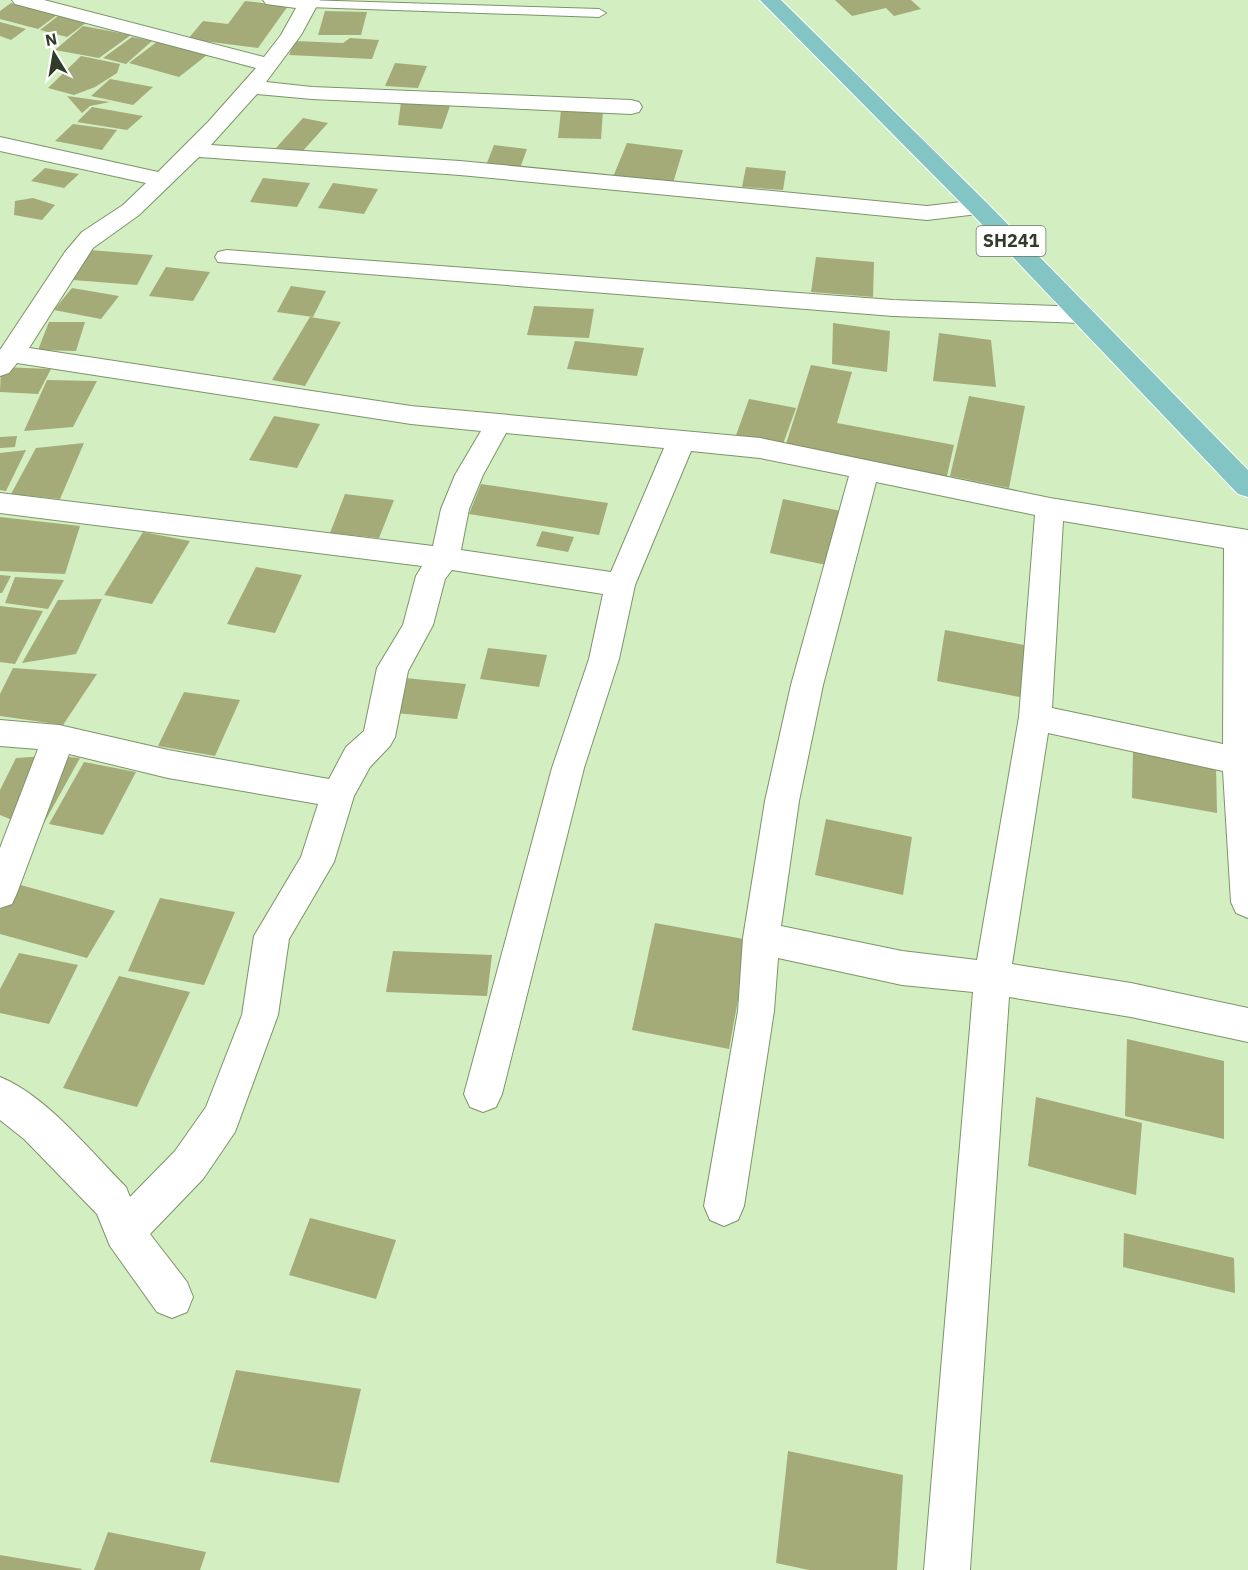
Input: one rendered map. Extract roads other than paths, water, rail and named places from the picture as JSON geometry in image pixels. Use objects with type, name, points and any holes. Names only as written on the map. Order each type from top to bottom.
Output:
[{"type":"main road","name":"SH241","points":[[770,0],[978,207],[1248,487]]},
{"type":"street","points":[[22,0],[269,65]]},
{"type":"street","points":[[273,0],[309,2],[290,38],[251,87],[192,150],[135,207],[88,240],[59,276],[6,360],[411,415],[760,448],[1050,508],[1243,541],[1239,761],[1248,902]]},
{"type":"street","points":[[251,87],[312,93],[631,107]]},
{"type":"street","points":[[0,144],[162,180]]},
{"type":"street","points":[[192,150],[460,168],[927,213],[978,207]]},
{"type":"street","points":[[227,257],[893,308],[1082,315]]},
{"type":"street","points":[[124,1232],[189,1165],[221,1119],[260,1015],[272,936],[317,862],[338,794],[358,757],[379,737],[393,668],[407,648],[418,625],[431,576],[445,558],[455,509],[469,475],[498,424]]},
{"type":"street","points":[[483,1094],[568,768],[604,659],[620,585],[681,441]]},
{"type":"street","points":[[724,1206],[756,1011],[761,938],[782,801],[807,685],[865,469]]},
{"type":"street","points":[[0,503],[445,558],[620,585]]},
{"type":"street","points":[[948,1570],[992,978],[1035,717],[1050,508]]},
{"type":"street","points":[[1035,717],[1239,761]]},
{"type":"street","points":[[0,733],[59,738],[168,764],[338,794]]},
{"type":"street","points":[[0,893],[59,738]]},
{"type":"street","points":[[761,938],[902,968],[992,978],[1131,1000],[1248,1024]]},
{"type":"street","points":[[0,1096],[38,1126],[112,1201],[124,1232],[172,1297]]},
{"type":"lane","points":[[309,2],[599,13]]}]
